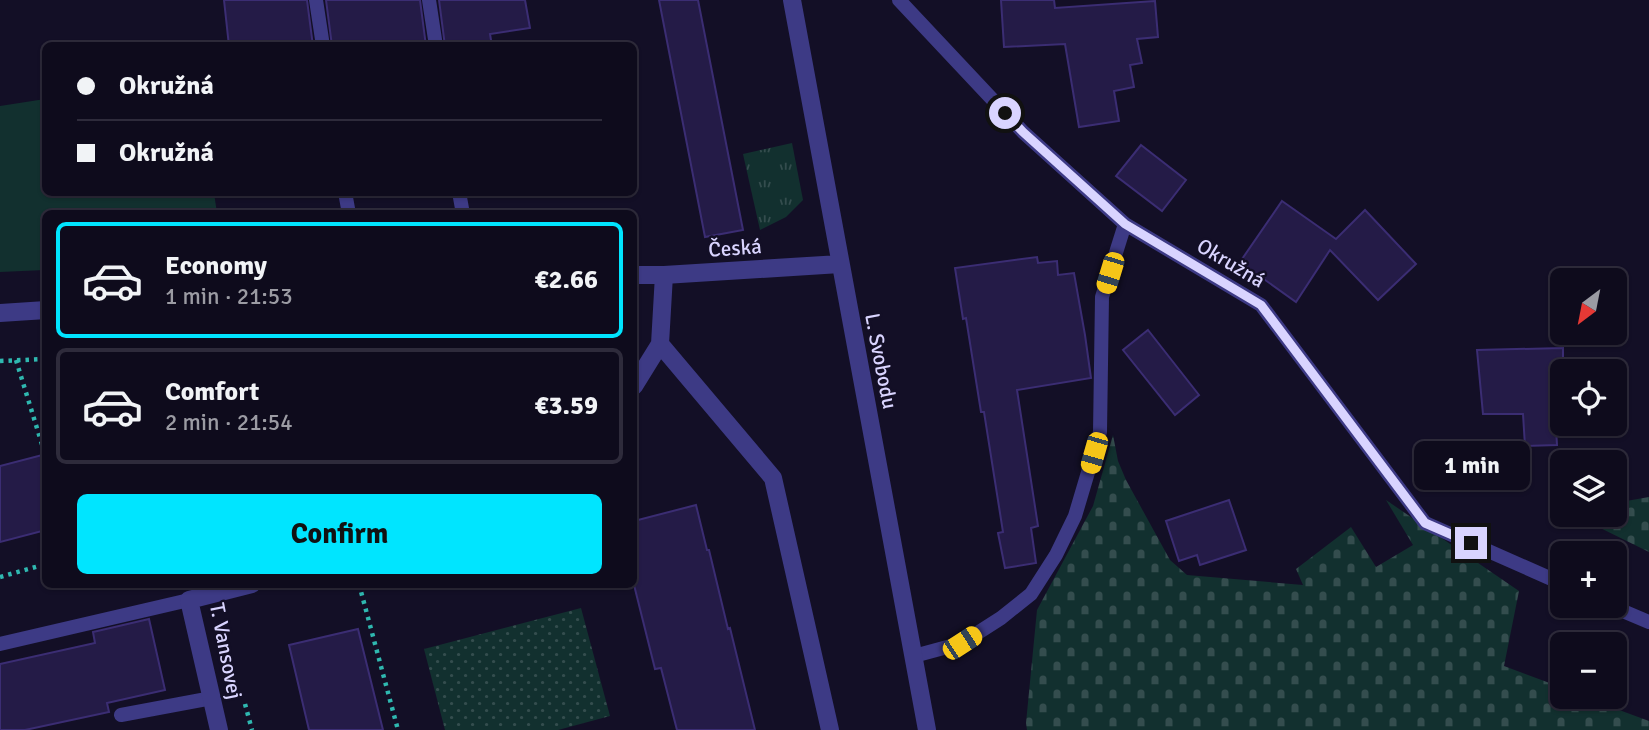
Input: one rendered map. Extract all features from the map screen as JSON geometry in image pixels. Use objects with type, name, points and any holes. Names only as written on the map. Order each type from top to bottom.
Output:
[{"type":"street","name":"L. Svobodu","points":[[792,0],[927,730]]},
{"type":"street","name":"Česká","points":[[637,275],[840,264]]},
{"type":"street","points":[[637,381],[660,344],[664,275]]},
{"type":"street","points":[[0,313],[42,310]]},
{"type":"street","points":[[660,344],[773,478],[830,730]]},
{"type":"street","name":"T. Vansovej","points":[[219,730],[189,600],[236,588]]},
{"type":"lane","points":[[316,0],[322,42]]},
{"type":"lane","points":[[429,0],[435,42]]},
{"type":"lane","name":"Okružná","points":[[899,0],[1023,132],[1125,224],[1261,305],[1425,523],[1550,578]]},
{"type":"lane","points":[[914,656],[962,643],[1001,618],[1031,594],[1056,555],[1075,516],[1100,432],[1102,297],[1125,224]]},
{"type":"lane","points":[[0,644],[189,600]]},
{"type":"lane","points":[[1627,613],[1649,622]]},
{"type":"lane","points":[[121,715],[212,698]]},
{"type":"path","points":[[16,359],[42,444]]},
{"type":"path","points":[[0,361],[42,359]]},
{"type":"path","points":[[0,577],[42,565]]},
{"type":"path","points":[[360,588],[398,730]]},
{"type":"green space","points":[[42,99],[42,196],[214,196],[217,210],[42,210],[42,270],[0,272],[0,106]]},
{"type":"green space","points":[[792,143],[803,200],[786,217],[760,230],[743,154]]},
{"type":"green space","points":[[1113,435],[1118,461],[1126,480],[1170,560],[1187,575],[1303,585],[1296,569],[1351,527],[1376,567],[1413,545],[1386,500],[1519,591],[1504,666],[1550,683],[1550,709],[1616,709],[1649,721],[1649,730],[1027,730],[1037,610],[1093,506]]},
{"type":"green space","points":[[1649,497],[1649,552],[1598,527],[1627,527],[1627,501]]},
{"type":"green space","points":[[581,608],[610,716],[558,730],[445,730],[424,649]]},
{"type":"building","points":[[224,0],[307,0],[312,42],[229,42]]},
{"type":"building","points":[[326,0],[420,0],[425,42],[331,42]]},
{"type":"building","points":[[439,0],[525,0],[530,28],[490,34],[491,42],[444,42]]},
{"type":"building","points":[[659,0],[698,0],[743,230],[705,237]]},
{"type":"building","points":[[1001,0],[1054,0],[1055,8],[1155,1],[1158,37],[1137,39],[1142,63],[1130,65],[1134,87],[1114,91],[1119,121],[1079,127],[1065,44],[1004,47]]},
{"type":"building","points":[[1141,145],[1186,180],[1162,211],[1116,176]]},
{"type":"building","points":[[1282,201],[1336,239],[1365,210],[1416,264],[1378,300],[1330,250],[1296,302],[1240,262]]},
{"type":"building","points":[[1037,257],[1038,263],[1057,261],[1058,275],[1074,273],[1091,378],[1017,390],[1038,526],[1031,528],[1036,563],[1005,568],[998,533],[1003,532],[984,412],[981,412],[955,268]]},
{"type":"building","points":[[1148,330],[1199,395],[1175,415],[1123,350]]},
{"type":"building","points":[[1563,348],[1563,359],[1550,359],[1550,436],[1556,436],[1557,445],[1525,446],[1523,414],[1483,414],[1477,350]]},
{"type":"building","points":[[42,455],[42,531],[0,542],[0,466]]},
{"type":"building","points":[[1229,500],[1246,550],[1200,565],[1197,555],[1179,561],[1166,521]]},
{"type":"building","points":[[696,505],[755,730],[677,730],[661,668],[655,669],[635,588],[637,588],[637,520]]},
{"type":"building","points":[[149,619],[165,690],[107,703],[109,712],[25,730],[0,730],[0,664],[95,643],[93,632]]},
{"type":"building","points":[[358,629],[383,730],[309,730],[289,645]]},
{"type":"route","points":[[1005,113],[1125,224],[1261,305],[1425,523],[1471,543]]}]
